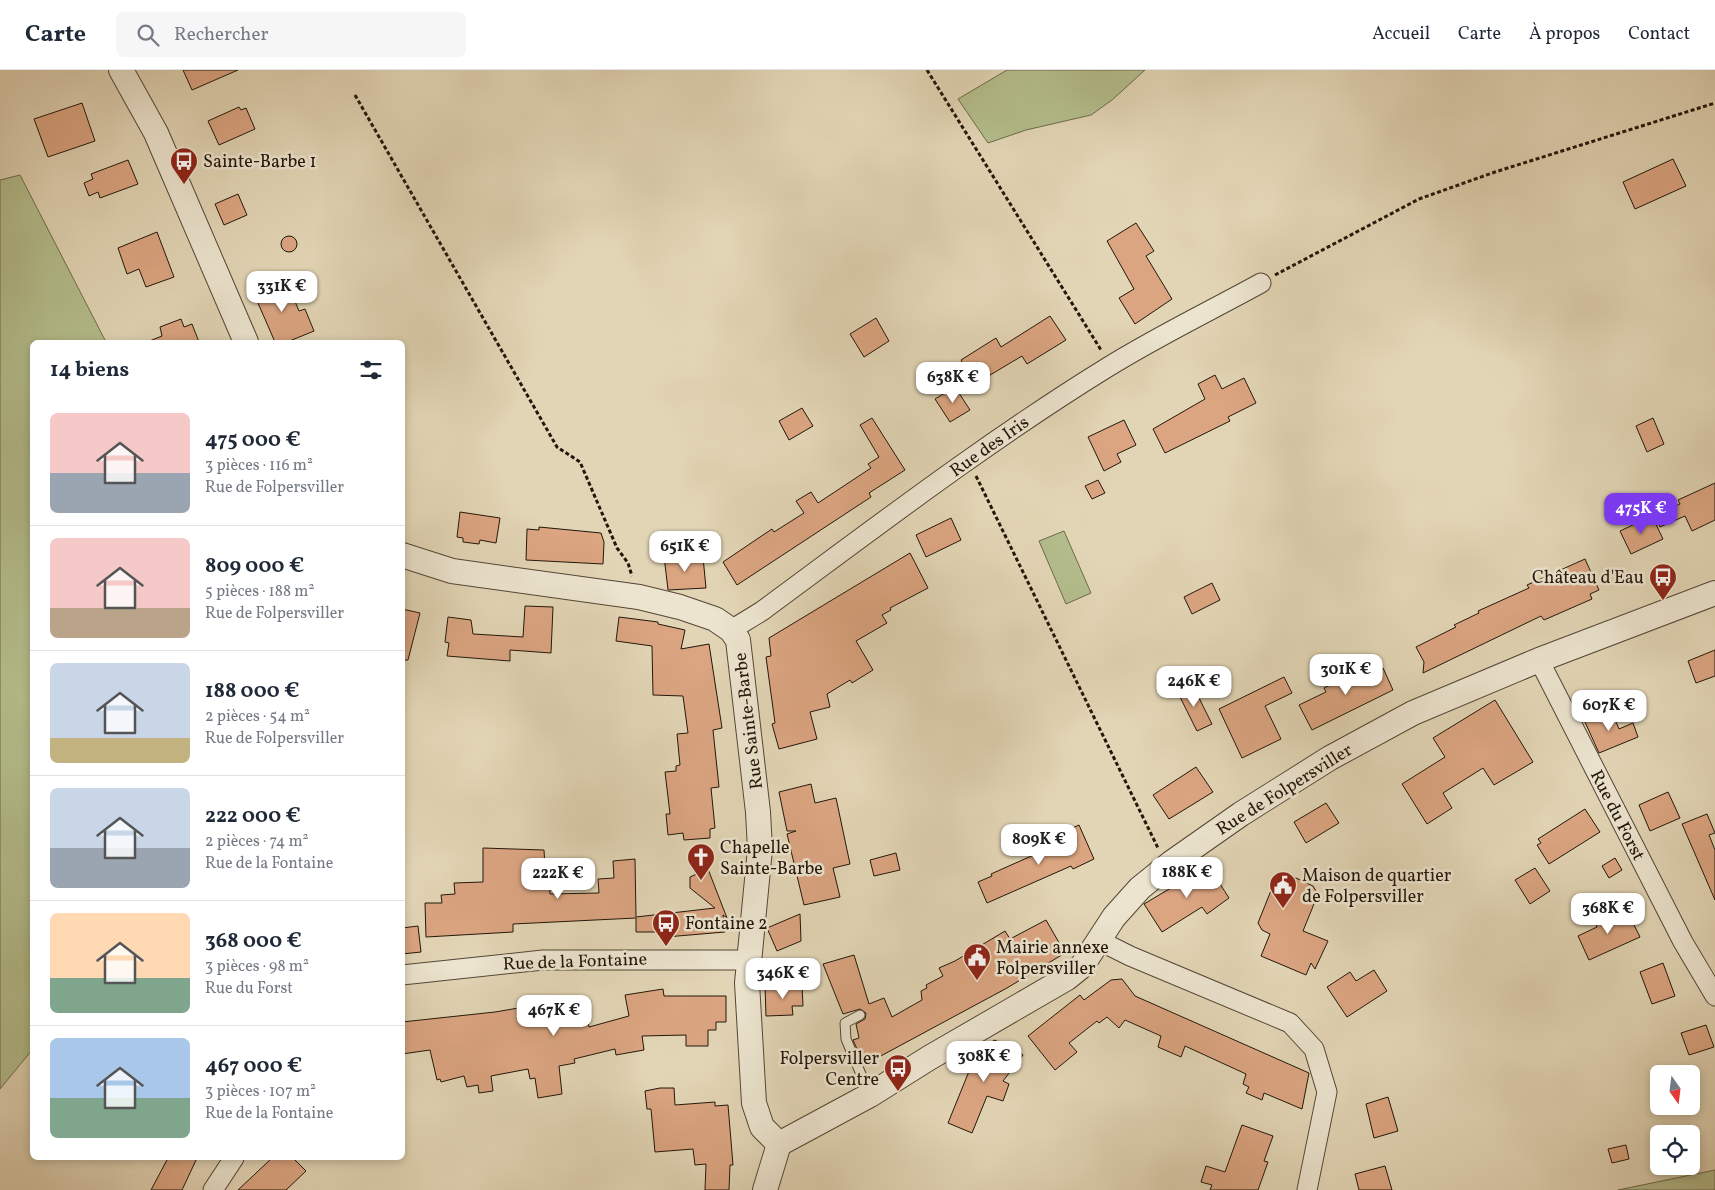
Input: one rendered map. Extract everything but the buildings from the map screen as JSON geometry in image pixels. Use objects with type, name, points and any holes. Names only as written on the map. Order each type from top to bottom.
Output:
[{"type":"street","points":[[121,70],[156,133],[245,340]]},
{"type":"street","name":"Rue des Iris","points":[[731,630],[762,612],[968,459],[1110,366],[1261,283]]},
{"type":"street","name":"Rue Sainte-Barbe","points":[[405,556],[452,572],[630,596],[702,614],[731,630],[738,640],[758,812],[760,849],[748,960],[747,997],[754,1103],[762,1128],[779,1144]]},
{"type":"street","name":"Rue de Folpersviller","points":[[779,1144],[822,1123],[1067,978],[1082,966],[1124,903],[1167,866],[1241,814],[1330,758],[1414,713],[1539,660],[1715,593]]},
{"type":"street","name":"Rue du Forst","points":[[1539,660],[1683,942],[1715,996]]},
{"type":"street","points":[[1098,940],[1290,1023],[1314,1049],[1327,1092],[1307,1190]]},
{"type":"street","name":"Rue de la Fontaine","points":[[405,976],[543,960],[748,960]]},
{"type":"street","points":[[765,1190],[779,1144]]},
{"type":"street","points":[[214,1190],[233,1160]]},
{"type":"lane","points":[[860,1015],[845,1023],[846,1039],[870,1095]]},
{"type":"path","points":[[927,70],[1110,366]]},
{"type":"path","points":[[355,95],[557,447],[580,462],[617,548],[631,570],[630,596]]},
{"type":"path","points":[[1261,283],[1419,199],[1495,172],[1715,103]]},
{"type":"path","points":[[968,459],[1167,866]]},
{"type":"green space","points":[[1007,70],[1145,70],[1112,100],[1091,115],[1026,130],[988,143],[958,99]]},
{"type":"green space","points":[[20,175],[105,340],[30,340],[30,1052],[0,1089],[0,180]]},
{"type":"green space","points":[[1064,531],[1091,593],[1066,604],[1039,541]]},
{"type":"green space","points":[[1715,1170],[1715,1190],[1618,1190],[1691,1175],[1700,1175],[1700,1173]]},
{"type":"place","name":"Sainte-Barbe 1","points":[[184,185]]},
{"type":"place","name":"Château d'Eau","points":[[1663,601]]},
{"type":"place","name":"Chapelle Sainte-Barbe","points":[[701,881]]},
{"type":"place","name":"Maison de quartier de Folpersviller","points":[[1283,909]]},
{"type":"place","name":"Fontaine 2","points":[[666,947]]},
{"type":"place","name":"Mairie annexe Folpersviller","points":[[977,981]]},
{"type":"place","name":"Folpersviller Centre","points":[[898,1092]]}]
